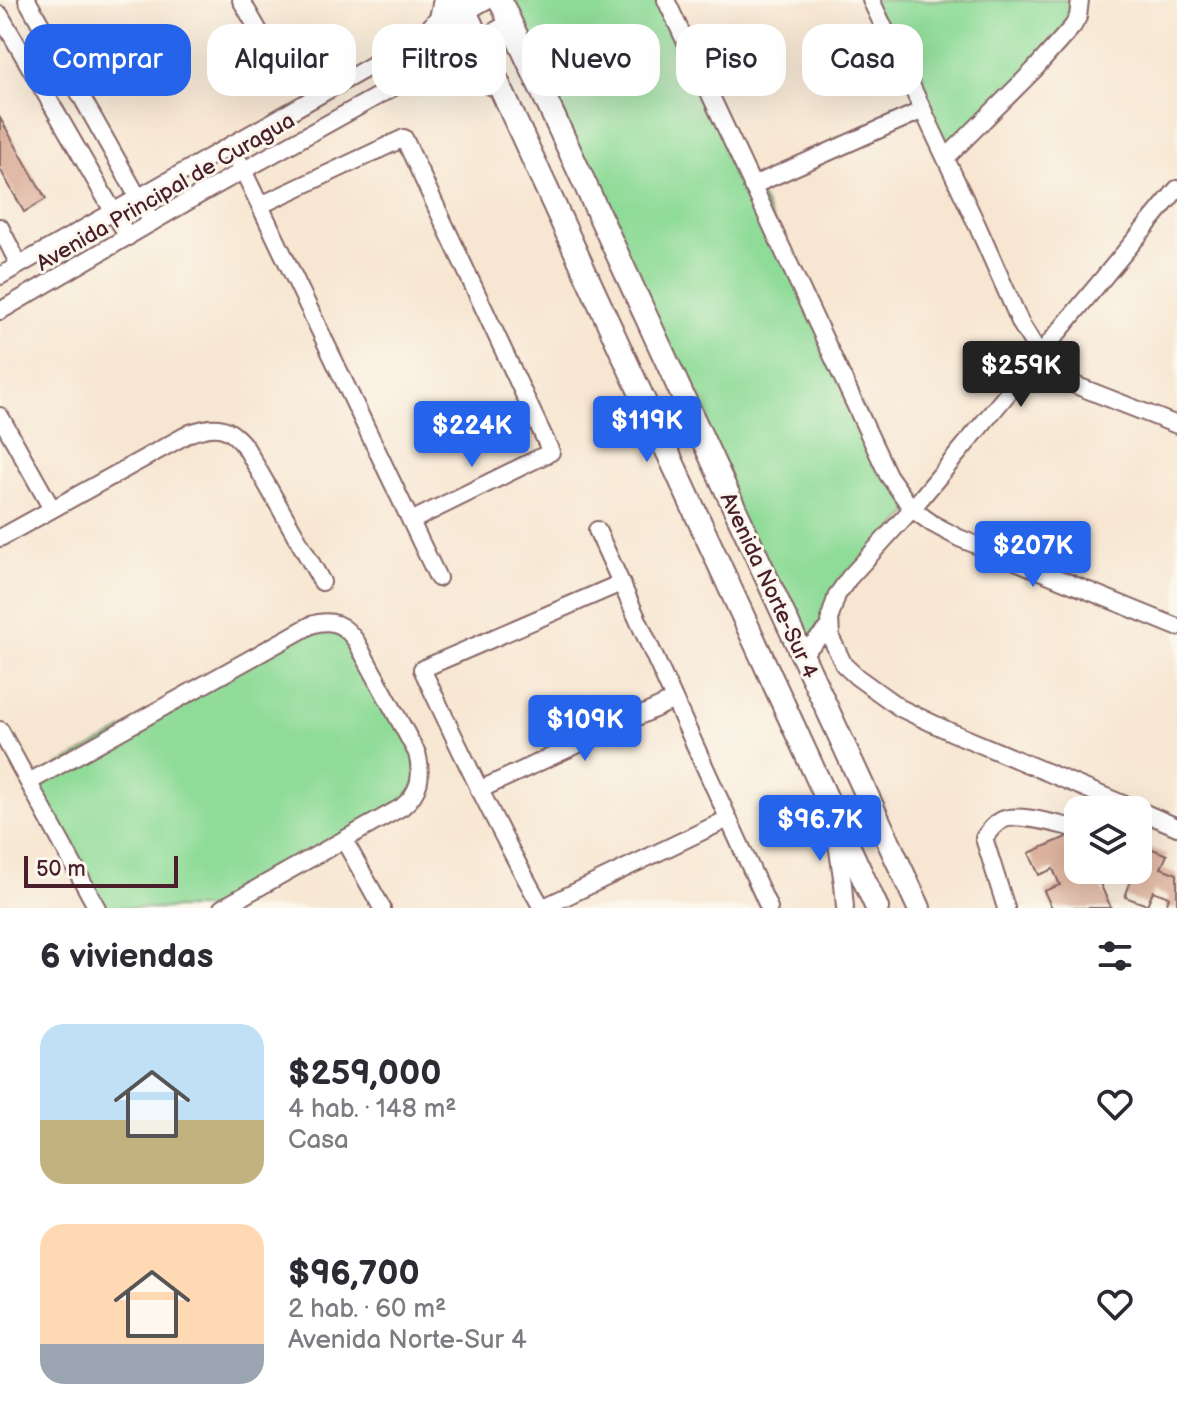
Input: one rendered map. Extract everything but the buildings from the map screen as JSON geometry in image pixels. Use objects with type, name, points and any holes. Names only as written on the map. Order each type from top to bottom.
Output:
[{"type":"main road","points":[[436,24],[445,0]]},
{"type":"main road","name":"Avenida Norte-Sur 4","points":[[500,0],[919,908]]},
{"type":"main road","name":"Avenida Norte-Sur 4","points":[[504,96],[877,908]]},
{"type":"street","points":[[27,0],[152,222]]},
{"type":"street","points":[[241,0],[255,24]]},
{"type":"street","name":"Avenida Principal de Curagua","points":[[440,24],[463,6],[487,0]]},
{"type":"street","points":[[666,0],[888,475],[912,509],[959,538],[1177,627]]},
{"type":"street","points":[[871,0],[1021,324],[1040,355],[1050,368],[1075,385],[1177,425]]},
{"type":"street","points":[[946,158],[1073,26],[1078,17],[1080,0]]},
{"type":"street","points":[[0,15],[128,237]]},
{"type":"street","name":"Avenida Principal de Curagua","points":[[506,25],[511,22]]},
{"type":"street","name":"Avenida Principal de Curagua","points":[[0,276],[372,65]]},
{"type":"street","name":"Avenida Principal de Curagua","points":[[0,311],[376,96]]},
{"type":"street","points":[[752,186],[923,110]]},
{"type":"street","points":[[261,205],[404,138],[551,452],[411,521]]},
{"type":"street","points":[[231,145],[438,578]]},
{"type":"street","points":[[1104,796],[900,708],[844,665],[831,638],[832,607],[849,578],[912,509],[1177,189]]},
{"type":"street","points":[[0,227],[19,265]]},
{"type":"street","points":[[0,416],[52,509]]},
{"type":"street","points":[[0,538],[190,433],[219,427],[233,433],[246,448],[322,582]]},
{"type":"street","points":[[597,530],[769,908]]},
{"type":"street","points":[[621,583],[422,669],[479,790],[542,908],[728,819]]},
{"type":"street","points":[[29,782],[311,625],[334,622],[342,625],[356,641],[417,753],[421,770],[418,787],[402,807],[222,908]]},
{"type":"street","points":[[802,654],[830,627]]},
{"type":"street","points":[[479,790],[674,700]]},
{"type":"street","points":[[0,730],[97,908]]},
{"type":"street","points":[[833,813],[845,908]]},
{"type":"street","points":[[1006,908],[984,838],[992,827],[1014,816],[1064,826]]},
{"type":"street","points":[[1152,816],[1177,827]]},
{"type":"street","points":[[344,840],[382,908]]},
{"type":"green space","points":[[500,0],[666,0],[678,24],[676,96],[712,96],[912,509],[849,578],[830,617],[802,654],[544,96],[660,96],[660,24],[522,24],[522,48]]},
{"type":"green space","points":[[871,0],[1080,0],[1078,17],[946,158],[917,96],[923,96],[923,24],[882,24]]},
{"type":"green space","points":[[311,625],[342,625],[417,753],[415,793],[222,908],[97,908],[29,782]]}]
